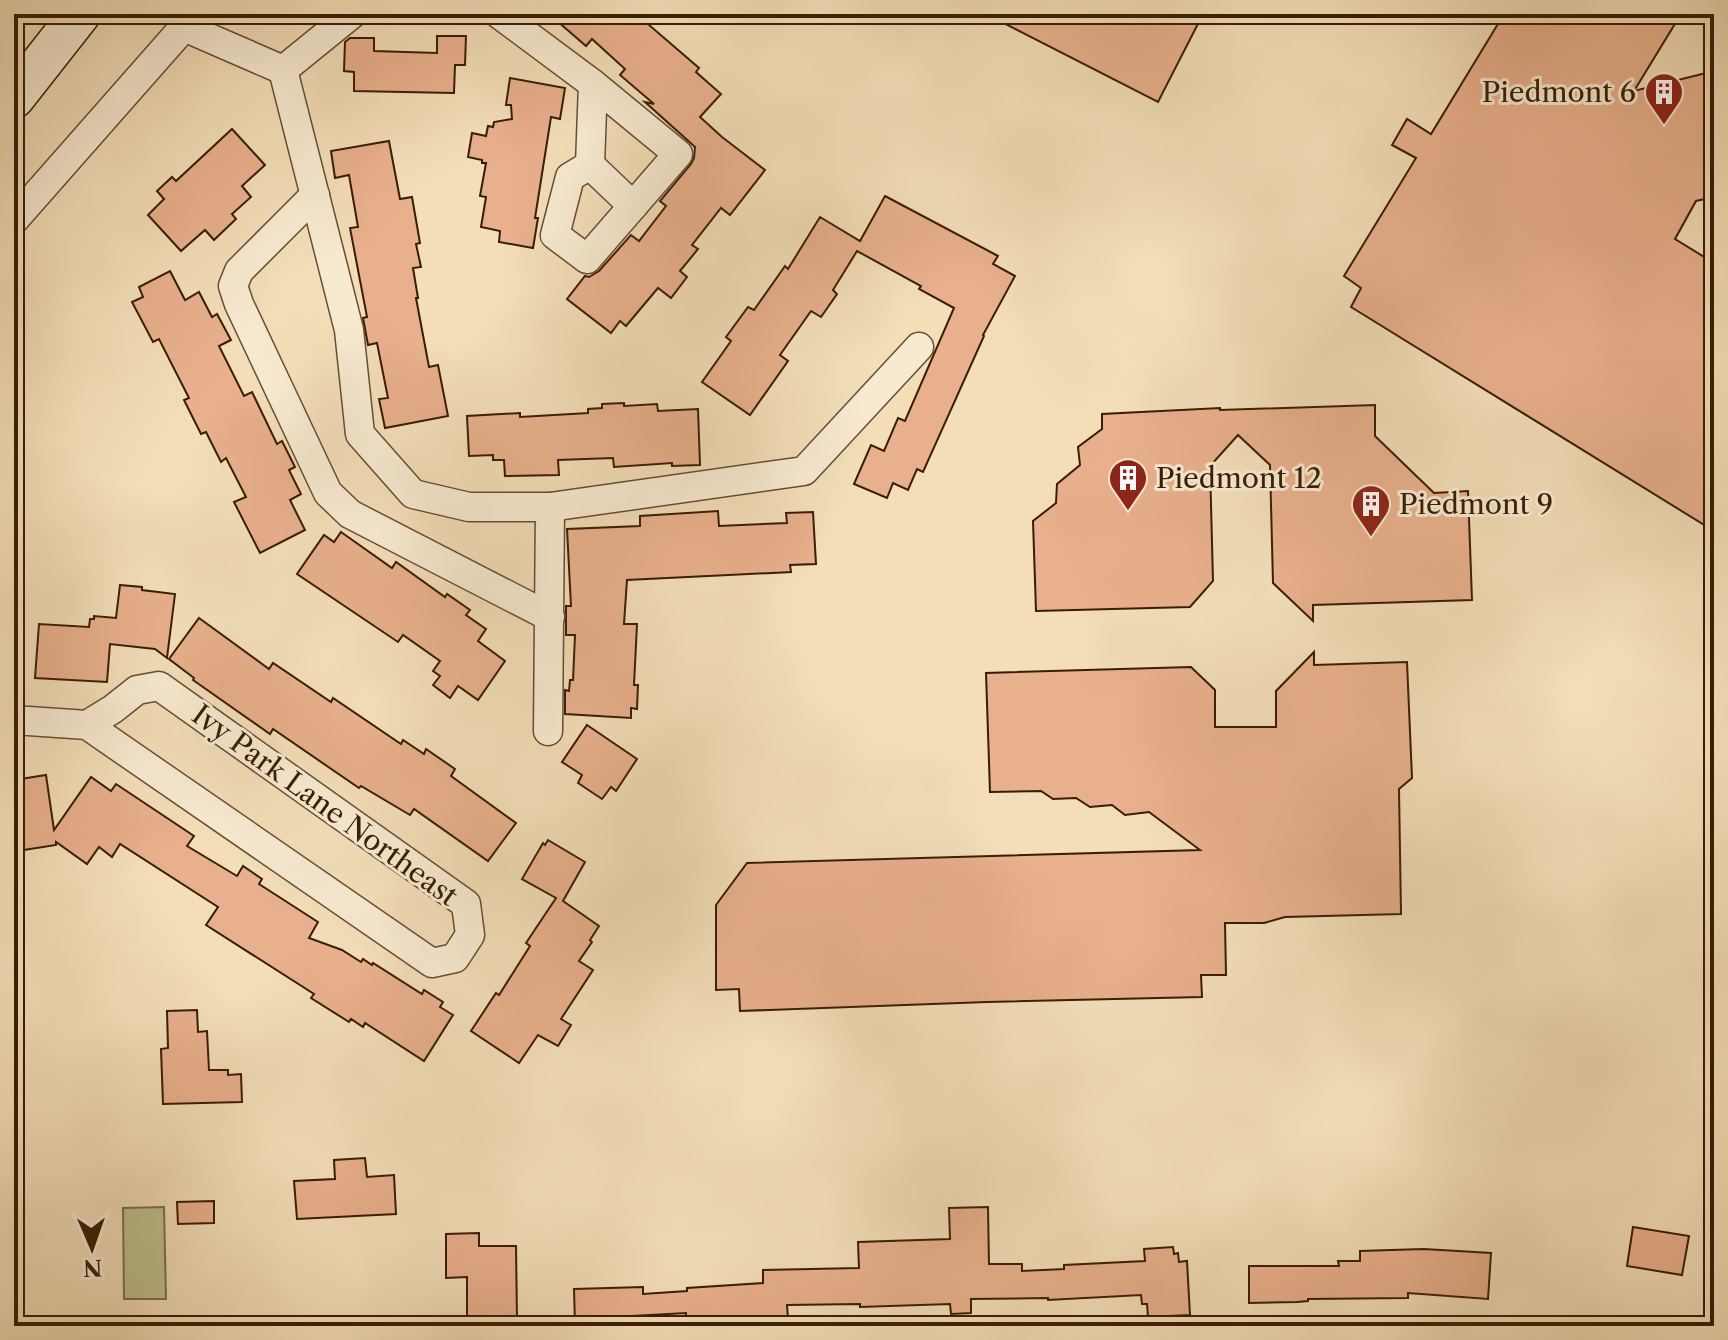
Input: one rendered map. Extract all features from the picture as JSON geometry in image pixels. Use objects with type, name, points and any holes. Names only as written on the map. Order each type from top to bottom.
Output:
[{"type":"main road","points":[[14,98],[80,14]]},
{"type":"street","points":[[283,70],[352,14]]},
{"type":"street","points":[[499,14],[593,84],[678,154],[587,259],[555,235],[570,177],[590,165]]},
{"type":"street","points":[[14,220],[184,27],[283,70]]},
{"type":"street","points":[[283,70],[349,330],[360,434],[413,494],[469,507],[550,507],[804,471],[919,347]]},
{"type":"street","points":[[593,84],[590,165],[633,206]]},
{"type":"street","points":[[315,195],[239,271],[233,286],[328,493],[350,514],[550,617]]},
{"type":"street","points":[[387,533],[407,487]]},
{"type":"street","points":[[548,731],[550,507]]},
{"type":"street","name":"Ivy Park Lane Northeast","points":[[159,686],[466,904],[470,935],[455,958],[432,963],[87,725],[137,690],[159,686]]},
{"type":"street","points":[[14,720],[87,725]]},
{"type":"green space","points":[[164,1207],[166,1299],[124,1299],[123,1208]]},
{"type":"building","points":[[549,14],[658,14],[649,25],[699,68],[696,72],[721,94],[700,117],[765,170],[730,215],[721,208],[692,245],[698,249],[680,271],[687,277],[671,298],[658,288],[626,326],[620,321],[611,333],[567,299],[585,276],[599,271],[631,235],[639,241],[666,206],[660,201],[691,164],[695,147],[645,102],[654,104],[620,75],[625,69],[592,39],[586,46]]},
{"type":"building","points":[[986,14],[1203,14],[1158,102]]},
{"type":"building","points":[[1504,14],[1681,14],[1634,91],[1714,71],[1714,197],[1696,201],[1675,239],[1714,263],[1714,531],[1351,307],[1361,288],[1344,276],[1416,158],[1392,145],[1407,119],[1431,134]]},
{"type":"building","points":[[437,36],[466,36],[465,65],[455,65],[454,93],[354,91],[354,72],[344,71],[345,42],[350,38],[374,38],[374,51],[437,53]]},
{"type":"building","points":[[510,78],[565,88],[560,119],[551,117],[533,248],[499,242],[500,231],[481,227],[486,197],[480,196],[486,163],[468,157],[472,133],[486,136],[488,126],[493,127],[494,122],[512,119],[511,105],[506,105]]},
{"type":"building","points":[[232,129],[265,165],[242,186],[251,197],[232,214],[236,219],[214,240],[205,230],[181,251],[148,215],[164,199],[157,191],[172,177],[176,181]]},
{"type":"building","points":[[389,141],[400,199],[412,197],[421,267],[413,268],[416,298],[429,367],[438,365],[448,416],[385,428],[379,399],[388,398],[377,343],[368,345],[363,318],[367,317],[350,228],[358,227],[349,175],[335,178],[331,151]]},
{"type":"building","points":[[885,196],[998,256],[993,264],[1015,276],[983,335],[923,472],[917,469],[908,490],[893,483],[887,498],[854,484],[871,445],[884,451],[898,418],[905,421],[954,308],[919,289],[921,286],[857,251],[833,290],[837,294],[821,317],[811,311],[780,355],[788,361],[750,415],[702,382],[731,341],[726,337],[748,307],[754,310],[785,266],[788,269],[820,217],[860,241]]},
{"type":"building","points":[[170,271],[185,300],[199,292],[212,317],[217,314],[231,340],[219,346],[244,396],[252,392],[277,444],[282,441],[295,467],[289,470],[301,494],[290,500],[305,530],[260,553],[234,502],[246,497],[226,458],[221,462],[206,432],[201,434],[184,400],[189,398],[159,339],[153,342],[132,302],[143,297],[139,287]]},
{"type":"building","points":[[624,403],[624,406],[657,404],[658,411],[698,409],[700,465],[672,466],[672,463],[614,467],[613,458],[558,460],[559,475],[505,476],[504,460],[493,460],[493,455],[469,456],[467,416],[588,413],[588,409],[602,408],[602,404]]},
{"type":"building","points":[[1375,405],[1375,436],[1434,493],[1468,491],[1472,600],[1313,605],[1313,621],[1273,583],[1270,465],[1238,435],[1210,466],[1213,581],[1190,607],[1036,611],[1033,521],[1056,503],[1057,484],[1080,465],[1078,447],[1102,429],[1102,414]]},
{"type":"building","points":[[718,511],[719,526],[787,523],[786,513],[813,512],[816,564],[790,565],[791,572],[627,580],[624,624],[637,624],[634,685],[638,685],[637,709],[631,708],[631,718],[565,714],[565,690],[569,691],[570,680],[573,680],[575,635],[566,635],[566,606],[571,606],[567,529],[640,526],[640,516]]},
{"type":"building","points":[[341,532],[392,568],[396,562],[445,597],[447,594],[470,610],[466,615],[486,629],[478,641],[505,661],[478,700],[458,686],[450,698],[433,685],[440,676],[433,671],[440,661],[403,635],[398,642],[297,574],[324,535],[334,542]]},
{"type":"building","points":[[120,585],[175,594],[167,658],[155,649],[110,644],[107,682],[35,678],[39,624],[89,627],[90,619],[94,616],[116,618]]},
{"type":"building","points":[[199,618],[269,669],[273,663],[331,702],[333,698],[401,744],[403,740],[424,754],[426,749],[455,769],[451,776],[516,823],[488,861],[414,809],[410,815],[361,786],[359,788],[273,729],[270,734],[193,680],[169,659]]},
{"type":"building","points":[[1314,652],[1314,665],[1407,662],[1412,778],[1399,789],[1401,914],[1285,917],[1264,923],[1225,923],[1226,975],[1201,975],[1202,997],[740,1011],[739,989],[716,990],[716,905],[747,863],[1200,850],[1149,812],[1125,815],[1112,805],[1090,807],[1076,798],[1053,799],[1041,791],[990,792],[986,673],[1191,667],[1215,690],[1215,727],[1276,727],[1276,691]]},
{"type":"building","points":[[587,725],[637,759],[616,791],[611,787],[602,799],[578,783],[582,775],[562,762]]},
{"type":"building","points":[[46,775],[54,830],[91,777],[111,791],[116,784],[194,836],[187,846],[237,876],[243,866],[262,879],[259,884],[318,922],[309,938],[342,950],[361,962],[363,959],[373,963],[422,994],[424,990],[443,1002],[440,1007],[453,1015],[424,1061],[365,1023],[363,1027],[351,1019],[349,1022],[311,998],[314,994],[206,925],[218,907],[120,844],[112,857],[99,847],[87,864],[56,842],[56,845],[17,851],[14,780]]},
{"type":"building","points":[[548,840],[585,862],[563,901],[599,926],[579,961],[593,970],[561,1019],[571,1025],[558,1046],[538,1035],[519,1063],[471,1031],[496,993],[499,995],[530,946],[526,943],[556,898],[522,879],[543,843],[545,845]]},
{"type":"building","points":[[197,1010],[198,1032],[207,1031],[209,1070],[228,1070],[228,1075],[241,1074],[242,1102],[163,1104],[161,1049],[168,1048],[167,1011]]},
{"type":"building","points":[[365,1158],[367,1177],[394,1175],[396,1214],[297,1219],[294,1181],[335,1179],[334,1160]]},
{"type":"building","points":[[214,1201],[214,1223],[178,1224],[177,1202]]},
{"type":"building","points":[[988,1207],[989,1264],[1022,1264],[1022,1271],[1064,1269],[1064,1265],[1145,1261],[1144,1249],[1173,1247],[1174,1254],[1178,1253],[1179,1262],[1187,1261],[1190,1315],[1148,1317],[1147,1304],[1142,1304],[1141,1295],[1048,1300],[971,1299],[971,1313],[951,1314],[950,1304],[860,1307],[860,1304],[787,1305],[788,1319],[764,1319],[764,1316],[686,1321],[686,1313],[632,1316],[632,1323],[575,1324],[574,1289],[643,1287],[643,1294],[687,1291],[687,1288],[763,1283],[763,1270],[859,1268],[858,1242],[950,1239],[949,1208]]},
{"type":"building","points":[[1633,1227],[1689,1236],[1682,1275],[1627,1266]]},
{"type":"building","points":[[479,1233],[479,1246],[516,1246],[517,1320],[467,1321],[467,1277],[446,1278],[446,1234]]},
{"type":"building","points":[[1424,1249],[1491,1253],[1488,1299],[1408,1293],[1408,1298],[1249,1303],[1249,1266],[1339,1266],[1338,1261],[1360,1261],[1360,1251]]},
{"type":"place","name":"Piedmont 6","points":[[1664,126]]},
{"type":"place","name":"Piedmont 12","points":[[1128,512]]},
{"type":"place","name":"Piedmont 9","points":[[1371,538]]}]
